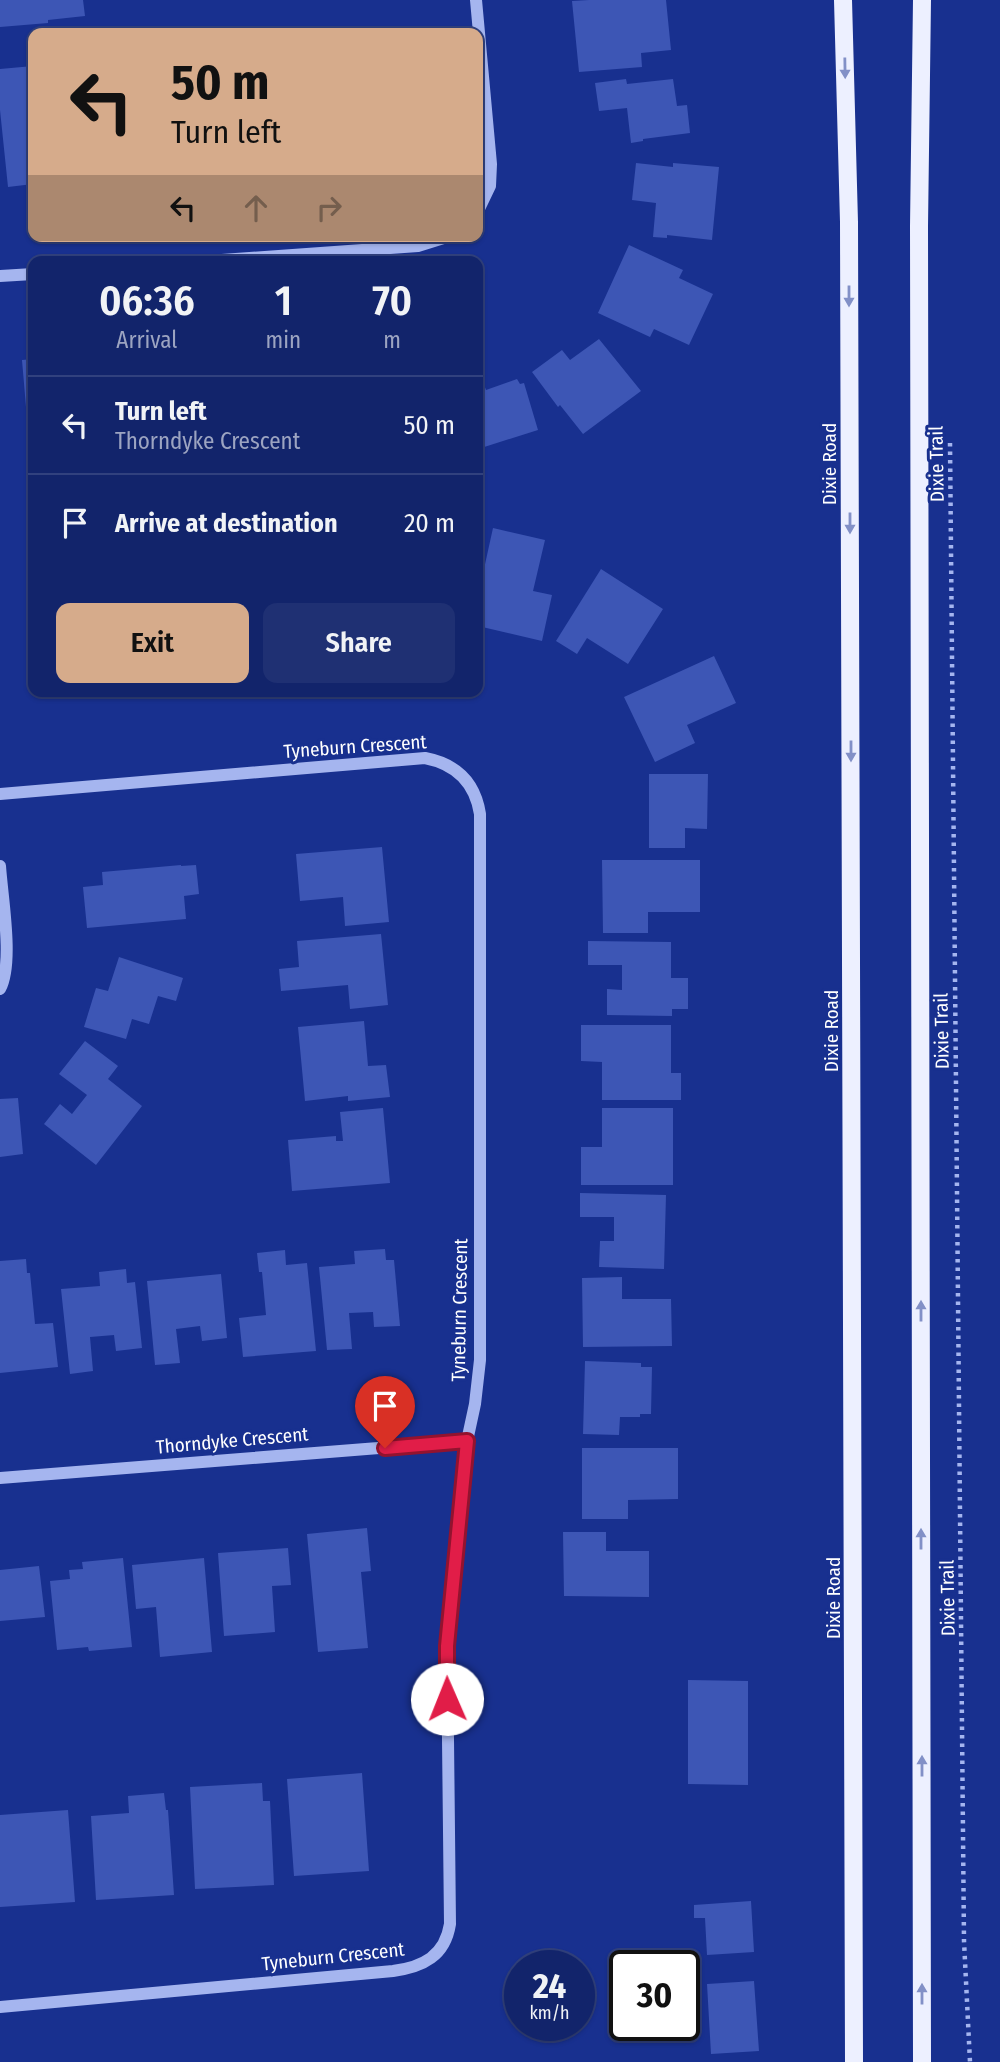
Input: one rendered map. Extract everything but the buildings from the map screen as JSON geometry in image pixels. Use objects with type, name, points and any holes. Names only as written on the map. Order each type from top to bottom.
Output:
[{"type":"main road","name":"Dixie Road","points":[[843,0],[849,236],[854,2062]]},
{"type":"main road","points":[[922,0],[919,282],[922,2062]]},
{"type":"street","points":[[476,0],[479,28]]},
{"type":"street","points":[[483,77],[491,164],[490,186],[483,201]]},
{"type":"street","points":[[278,256],[418,246],[431,242]]},
{"type":"street","points":[[0,276],[28,274]]},
{"type":"street","name":"Tyneburn Crescent","points":[[0,794],[425,758],[444,762],[466,779],[480,814],[480,1360],[467,1441],[447,1646],[449,1934],[440,1951],[425,1963],[393,1971],[0,2007]]},
{"type":"street","points":[[0,866],[7,957],[0,989]]},
{"type":"street","name":"Thorndyke Crescent","points":[[0,1478],[467,1441]]},
{"type":"path","name":"Dixie Trail","points":[[950,436],[964,1941],[970,2062]]},
{"type":"route","points":[[385,1448],[467,1441],[447,1646],[447,1699]]}]
